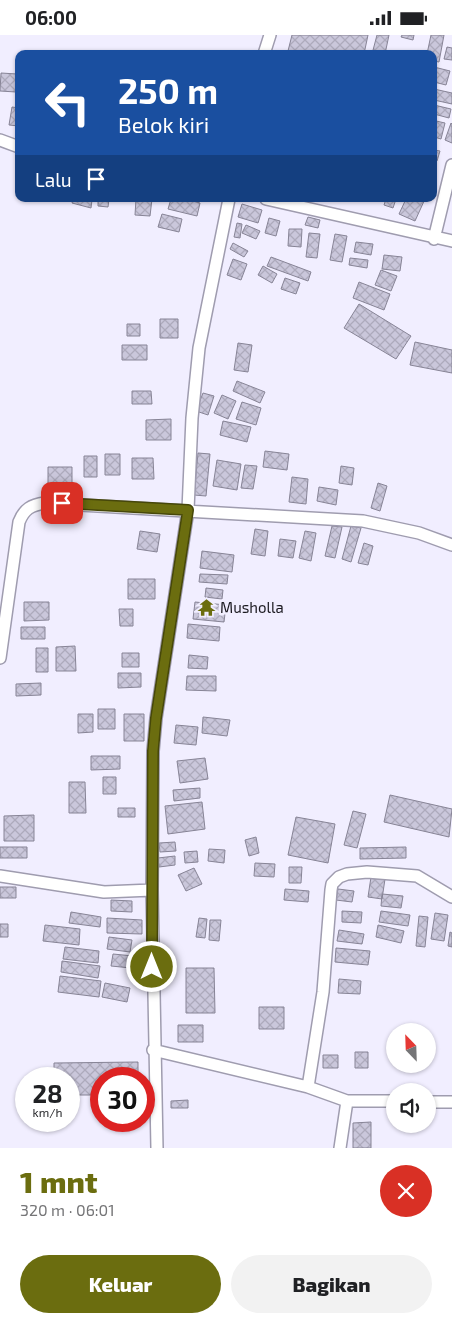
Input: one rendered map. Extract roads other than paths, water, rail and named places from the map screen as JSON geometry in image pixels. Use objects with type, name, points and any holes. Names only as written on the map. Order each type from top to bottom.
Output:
[{"type":"street","points":[[265,50],[270,35]]},
{"type":"street","points":[[0,140],[15,146]]},
{"type":"street","points":[[434,239],[452,165]]},
{"type":"street","points":[[156,1148],[152,890],[153,751],[156,718],[188,510],[192,418],[199,348],[228,202]]},
{"type":"street","points":[[279,202],[434,239],[452,241]]},
{"type":"street","points":[[0,658],[19,522],[27,508],[44,503],[363,521],[419,533],[452,545]]},
{"type":"street","points":[[308,1087],[323,992],[331,890],[335,880],[346,873],[367,872],[417,876],[452,897]]},
{"type":"street","points":[[0,876],[104,892],[152,890]]},
{"type":"street","points":[[154,1051],[308,1087],[348,1101],[386,1101]]},
{"type":"street","points":[[340,1148],[348,1101]]},
{"type":"street","points":[[436,1102],[452,1103]]},
{"type":"place","name":"Musholla","points":[[206,608]]}]
